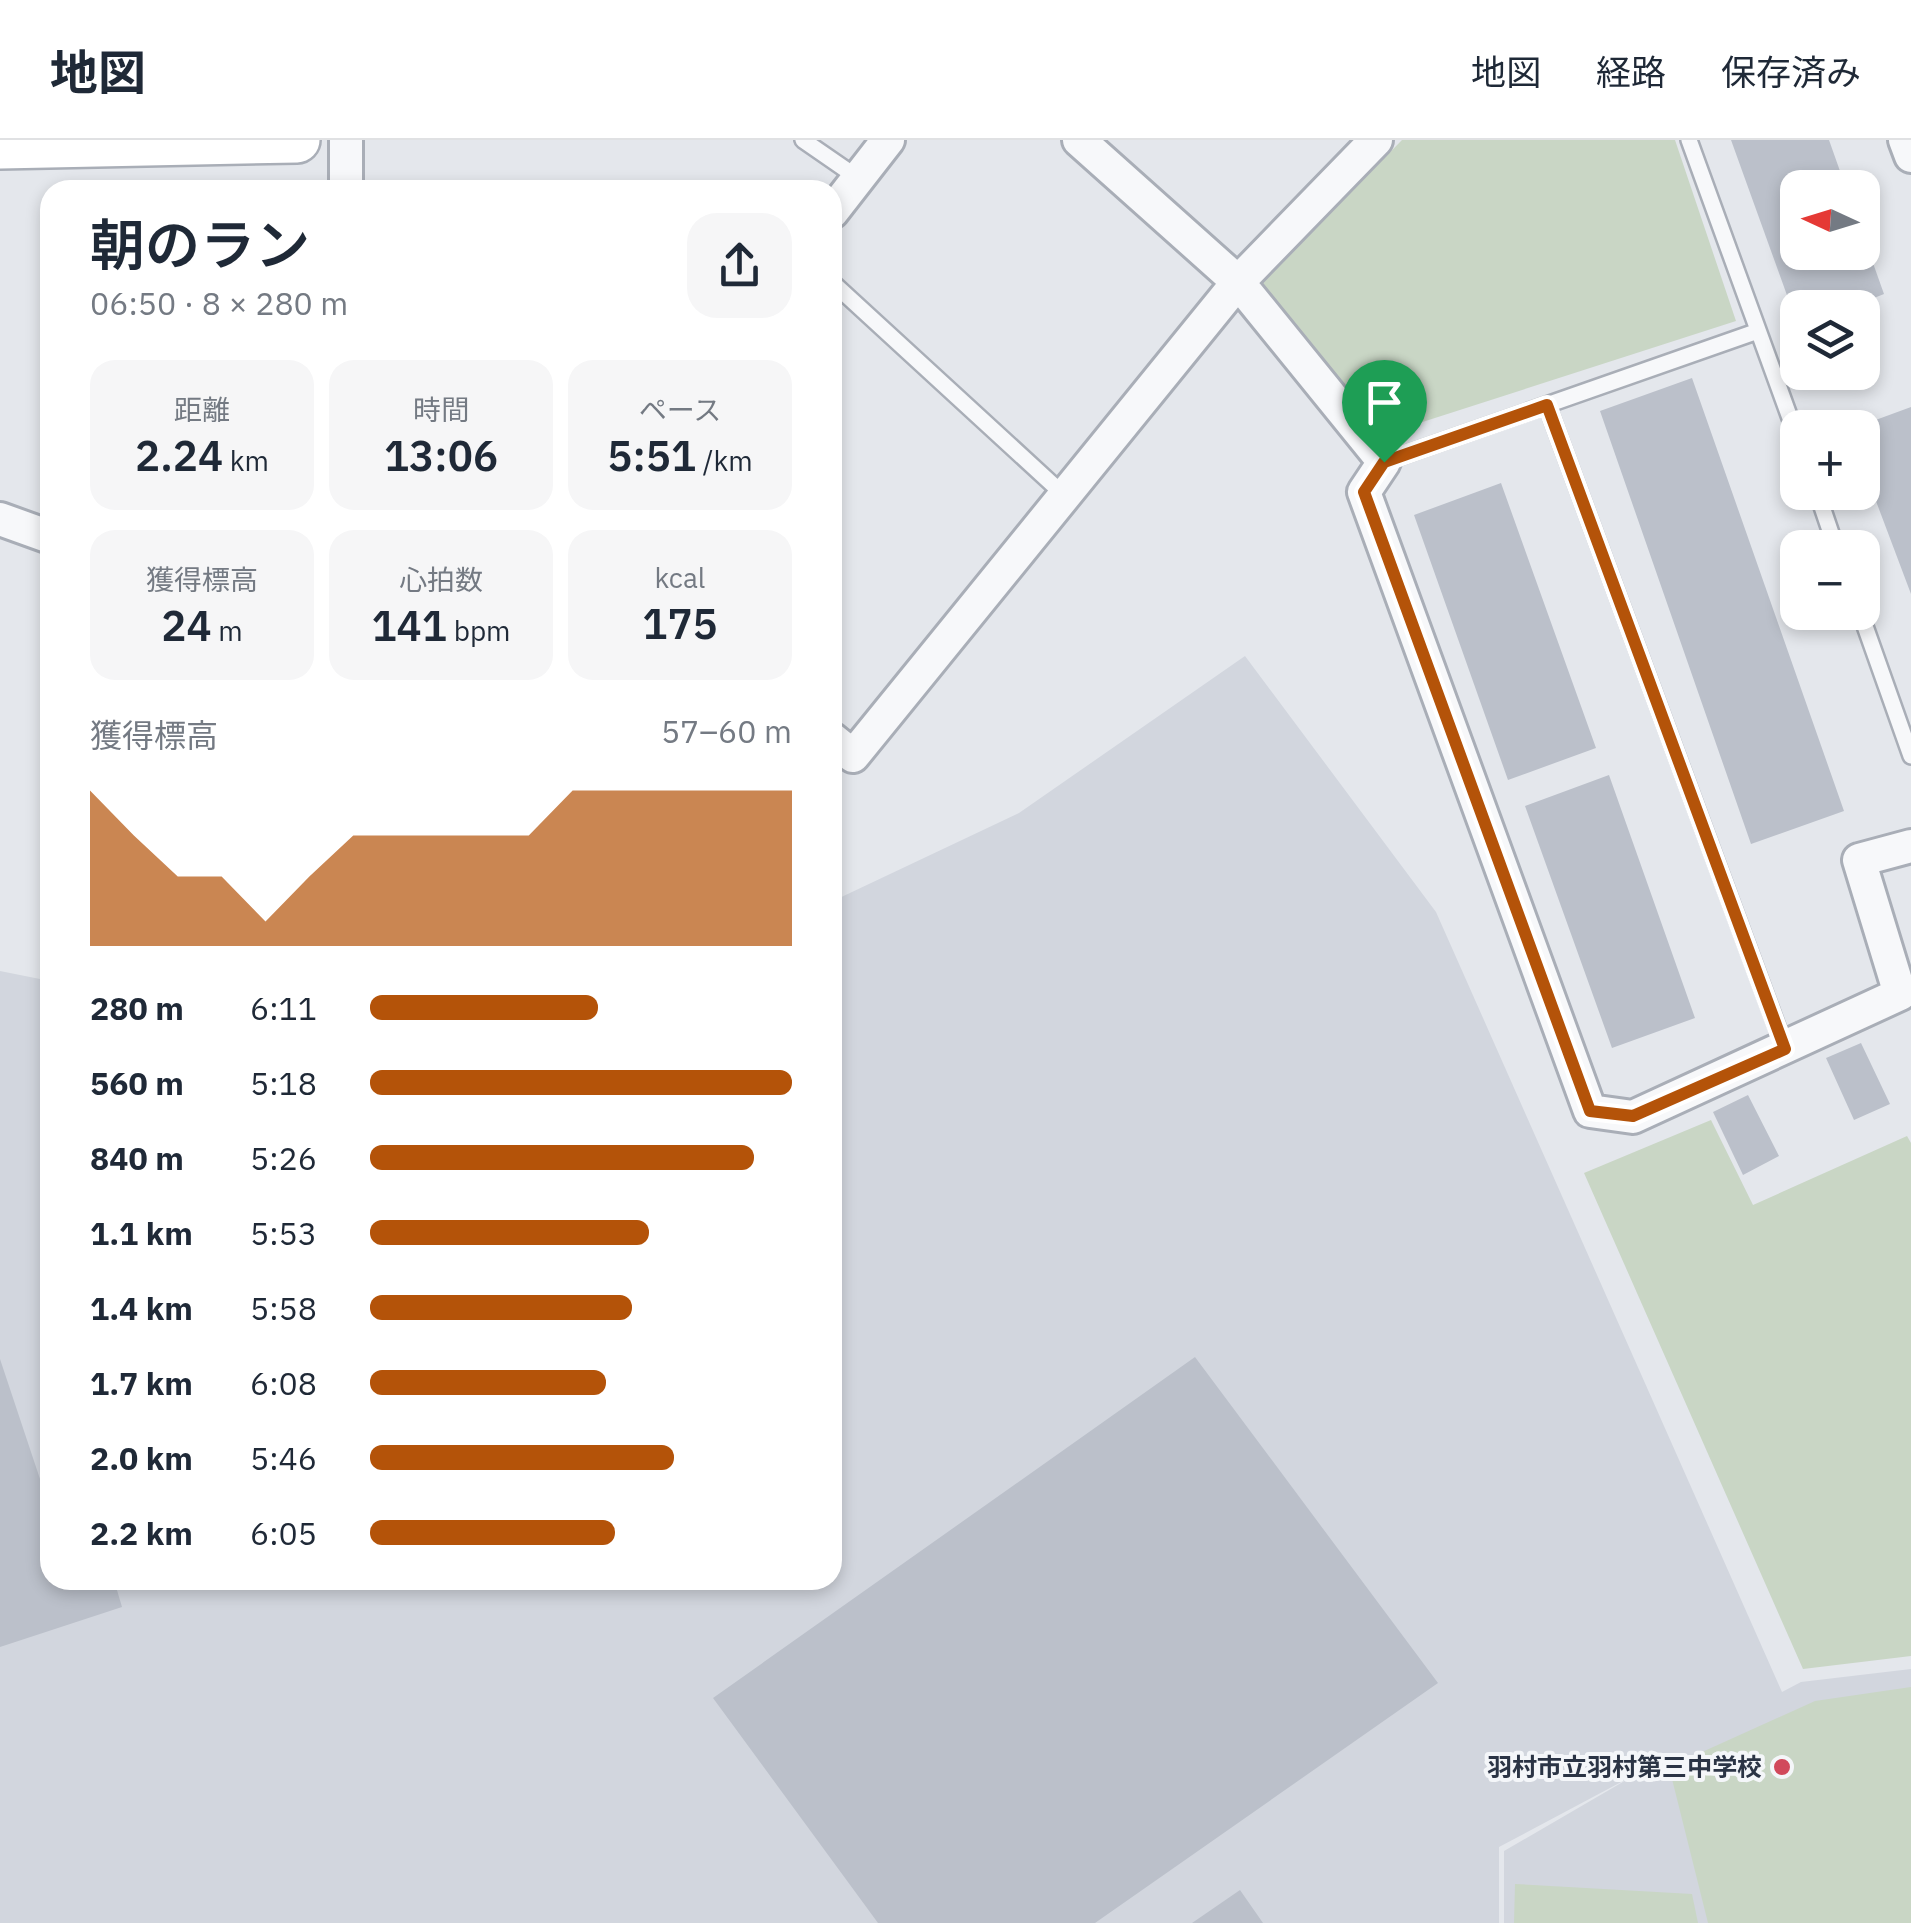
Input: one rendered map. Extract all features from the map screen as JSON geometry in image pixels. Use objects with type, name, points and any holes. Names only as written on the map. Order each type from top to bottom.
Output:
[{"type":"street","points":[[0,146],[297,140]]},
{"type":"street","points":[[346,140],[346,180]]},
{"type":"street","points":[[842,199],[888,140]]},
{"type":"street","points":[[1079,140],[1238,282],[1384,462],[1364,492],[1590,1111],[1633,1116],[1900,994],[1859,860],[1911,846]]},
{"type":"street","points":[[842,747],[853,756],[1238,282],[1376,140]]},
{"type":"street","points":[[1905,140],[1911,156]]},
{"type":"street","points":[[0,519],[40,533]]},
{"type":"lane","points":[[803,140],[858,178]]},
{"type":"lane","points":[[1688,140],[1787,410]]},
{"type":"lane","points":[[842,291],[1064,495]]},
{"type":"lane","points":[[1384,462],[1758,331]]},
{"type":"lane","points":[[1547,405],[1785,1049]]},
{"type":"lane","points":[[1866,630],[1911,756]]},
{"type":"shaded area","points":[[1245,656],[1436,912],[1782,1692],[1801,1682],[1911,1669],[1911,1923],[1504,1923],[1504,1851],[1640,1772],[1499,1847],[1499,1923],[0,1923],[0,971],[40,979],[40,1590],[842,1590],[842,897],[1019,813]]},
{"type":"green space","points":[[1402,140],[1675,140],[1736,321],[1382,435],[1261,284]]},
{"type":"green space","points":[[1711,1120],[1753,1205],[1907,1136],[1911,1143],[1911,1656],[1803,1669],[1584,1173]]},
{"type":"green space","name":"羽村市立羽村第三中学校","points":[[1911,1687],[1911,1923],[1708,1923],[1669,1767],[1815,1701]]},
{"type":"green space","points":[[1515,1884],[1692,1894],[1698,1923],[1514,1923]]},
{"type":"building","points":[[1731,140],[1829,140],[1840,170],[1780,170],[1780,270],[1875,270],[1884,294],[1880,296],[1880,290],[1785,290]]},
{"type":"building","points":[[1692,378],[1844,811],[1751,844],[1600,411]]},
{"type":"building","points":[[1911,407],[1911,594],[1879,510],[1880,418]]},
{"type":"building","points":[[1501,483],[1596,748],[1508,780],[1414,515]]},
{"type":"building","points":[[1609,775],[1695,1018],[1612,1048],[1525,806]]},
{"type":"building","points":[[1861,1043],[1890,1104],[1854,1120],[1826,1058]]},
{"type":"building","points":[[1748,1095],[1779,1156],[1743,1175],[1713,1112]]},
{"type":"building","points":[[1195,1357],[1438,1683],[1095,1923],[878,1923],[713,1698]]},
{"type":"building","points":[[0,1359],[40,1479],[40,1590],[117,1590],[122,1607],[0,1647]]},
{"type":"building","points":[[1240,1890],[1263,1923],[1192,1923]]},
{"type":"place","name":"羽村市立羽村第三中学校","points":[[1782,1767]]},
{"type":"route","points":[[1547,405],[1785,1049],[1633,1116],[1590,1111],[1364,492],[1384,462],[1547,405]]}]
